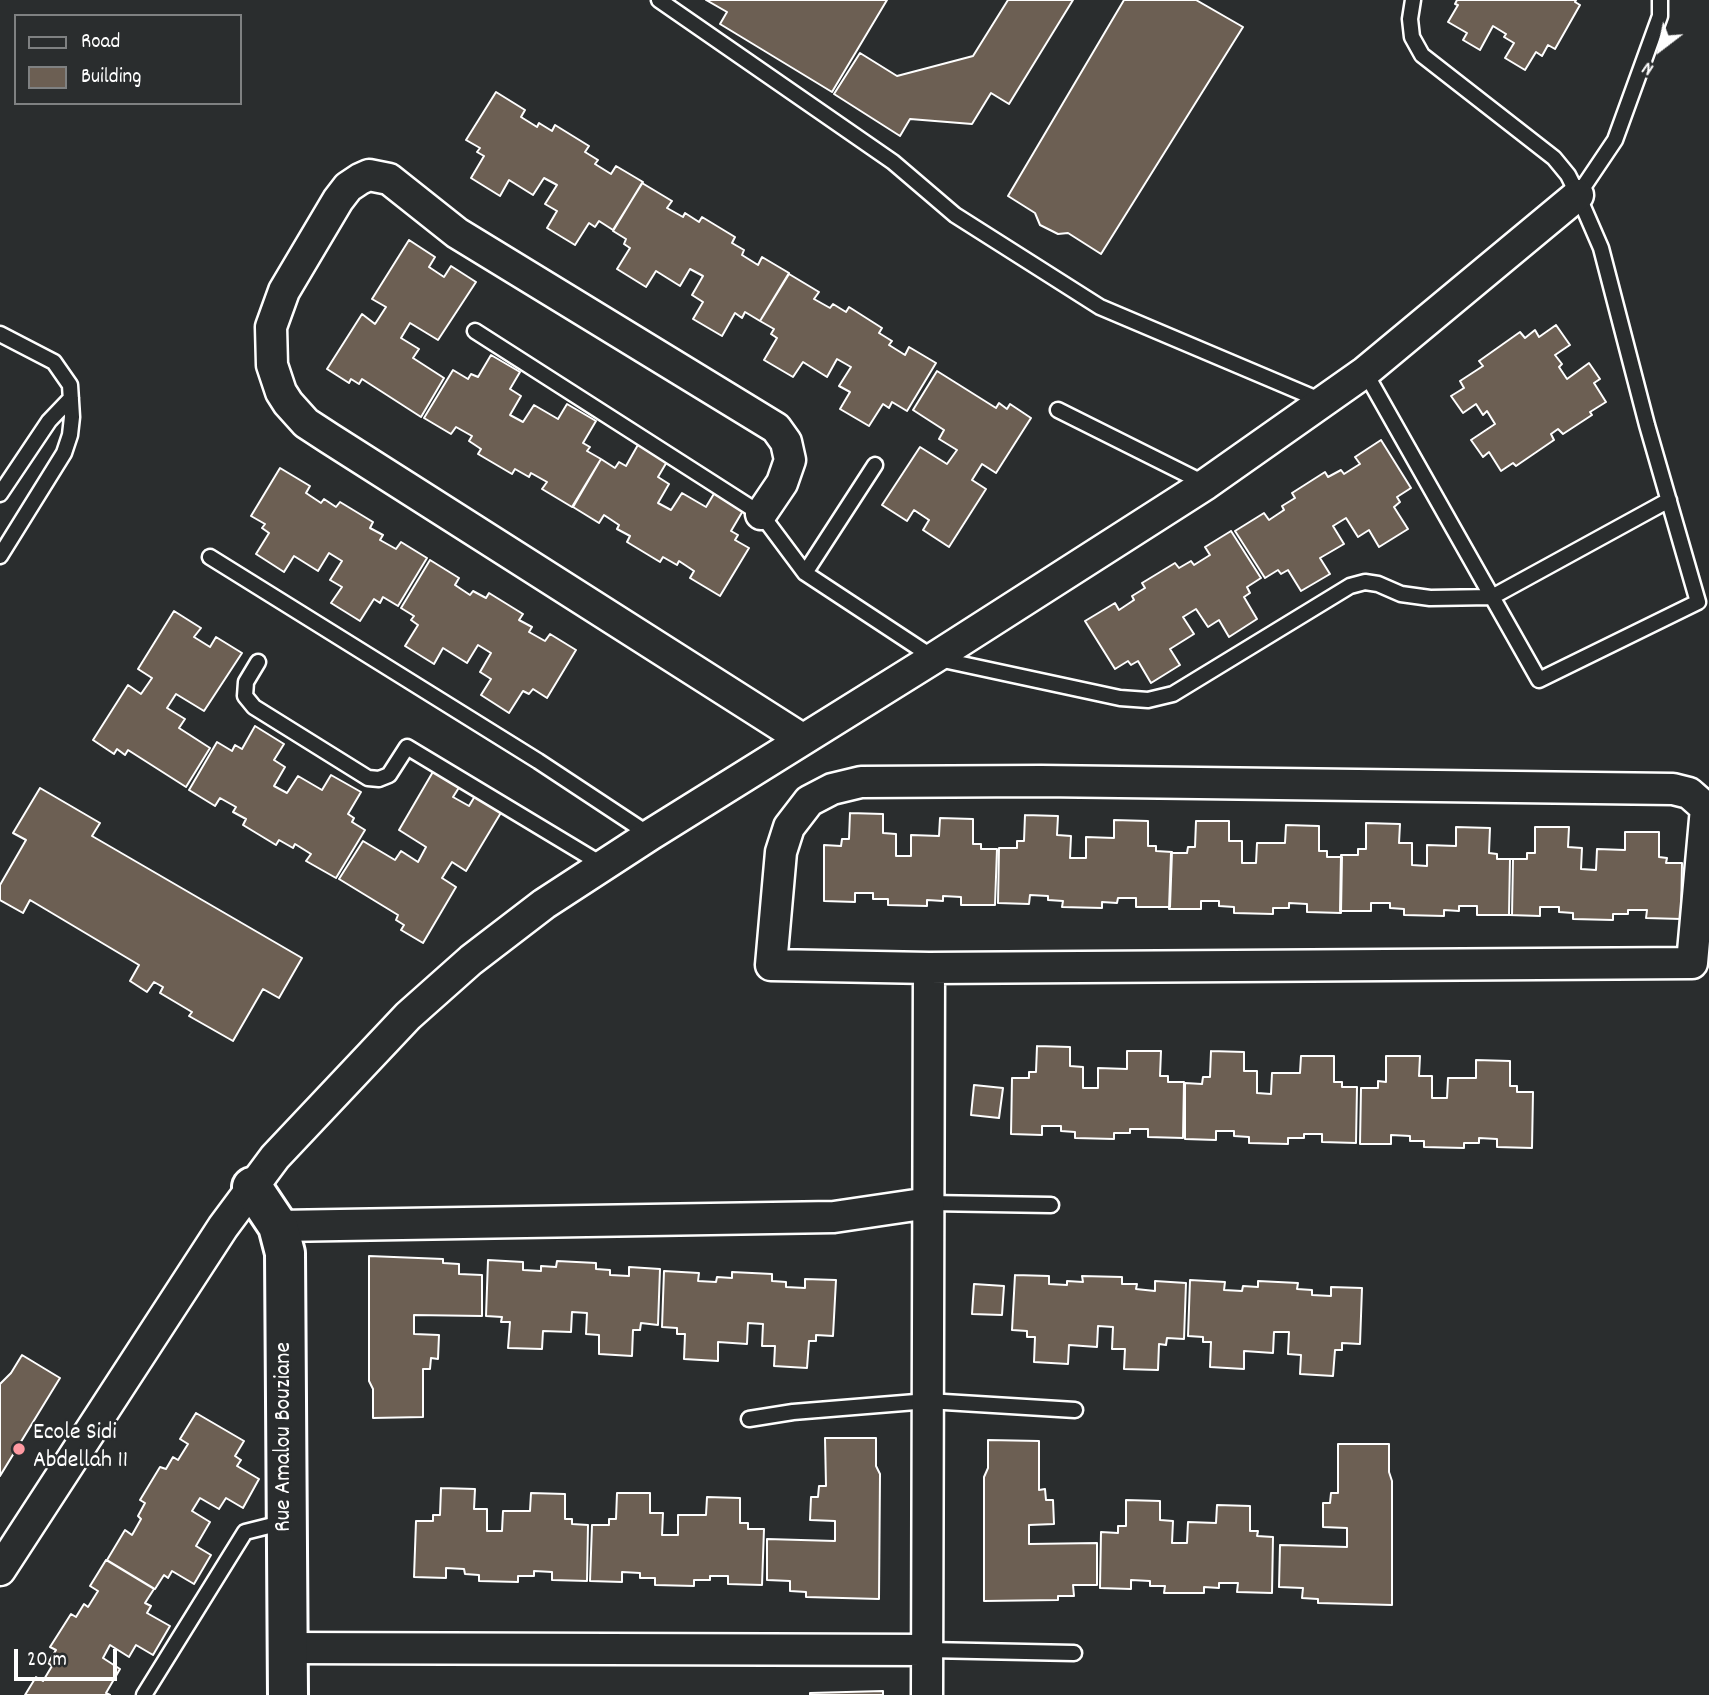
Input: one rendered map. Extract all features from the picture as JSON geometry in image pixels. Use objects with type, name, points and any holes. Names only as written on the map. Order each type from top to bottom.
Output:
[{"type":"street","points":[[761,514],[782,483],[790,460],[786,442],[776,428],[457,233],[389,179],[380,175],[360,178],[348,187],[338,200],[284,291],[271,327],[272,365],[281,392],[288,403],[306,423],[802,739]]},
{"type":"street","points":[[0,1570],[223,1227],[275,1157],[408,1016],[481,952],[544,904],[603,865],[1206,484],[1365,372],[1578,195]]},
{"type":"street","points":[[1041,781],[1673,789],[1689,793],[1706,808],[1692,963],[929,968],[771,965],[781,852],[789,827],[809,801],[832,789],[861,782],[1041,781]]},
{"type":"street","points":[[928,1695],[929,968]]},
{"type":"street","name":"Rue Amalou Bouziane","points":[[253,1187],[278,1226],[285,1253],[288,1695]]},
{"type":"street","points":[[278,1226],[834,1217],[929,1203]]},
{"type":"street","points":[[287,1648],[928,1650]]},
{"type":"lane","points":[[659,0],[893,162],[955,215],[1100,307],[1323,402]]},
{"type":"lane","points":[[1365,372],[1539,680],[1698,602],[1647,425],[1601,248],[1578,195],[1568,175],[1554,158],[1422,55],[1412,37],[1410,19],[1413,0]]},
{"type":"lane","points":[[1578,195],[1615,140],[1660,16],[1660,0]]},
{"type":"lane","points":[[475,331],[761,514],[805,573],[934,658],[1120,698],[1148,700],[1173,694],[1350,586],[1365,582],[1378,584],[1401,594],[1430,598],[1492,597],[1669,500]]},
{"type":"lane","points":[[0,334],[54,362],[70,385],[71,398],[70,435],[64,453],[0,556]]},
{"type":"lane","points":[[0,494],[49,421],[71,398]]},
{"type":"lane","points":[[1058,410],[1206,484]]},
{"type":"lane","points":[[805,573],[875,465]]},
{"type":"lane","points":[[211,557],[538,761],[650,835]]},
{"type":"lane","points":[[258,662],[246,682],[246,696],[254,707],[368,778],[379,779],[388,775],[407,747],[603,865]]},
{"type":"lane","points":[[929,1203],[1051,1205]]},
{"type":"lane","points":[[748,1419],[793,1412],[928,1401],[1075,1410]]},
{"type":"lane","points":[[144,1695],[245,1532],[286,1521]]},
{"type":"lane","points":[[928,1650],[1074,1653]]},
{"type":"building","points":[[706,0],[887,0],[832,92],[720,24],[727,12]]},
{"type":"building","points":[[1008,0],[1073,0],[1009,104],[991,93],[972,124],[910,119],[900,136],[834,94],[860,53],[897,76],[973,56]]},
{"type":"building","points":[[1124,0],[1196,0],[1243,27],[1101,254],[1068,233],[1058,234],[1040,225],[1035,213],[1008,196]]},
{"type":"building","points":[[1457,0],[1576,0],[1580,5],[1555,49],[1548,45],[1542,56],[1536,52],[1525,70],[1505,58],[1514,43],[1493,26],[1480,50],[1463,40],[1467,33],[1448,22],[1458,5],[1455,4]]},
{"type":"building","points":[[496,92],[525,110],[521,117],[537,127],[539,123],[552,131],[555,125],[589,146],[585,152],[598,160],[595,164],[611,174],[616,166],[643,182],[613,230],[599,221],[595,227],[589,223],[575,245],[547,228],[557,211],[545,204],[557,185],[544,178],[533,195],[509,180],[500,196],[471,178],[484,156],[477,152],[480,148],[466,140]]},
{"type":"building","points":[[642,183],[672,201],[667,208],[683,217],[685,213],[699,222],[702,217],[735,237],[732,243],[744,250],[742,255],[758,265],[762,257],[789,273],[760,321],[745,312],[742,318],[735,313],[722,336],[693,319],[703,302],[692,295],[703,276],[690,269],[680,286],[656,271],[646,287],[617,269],[630,248],[624,244],[626,239],[613,231]]},
{"type":"building","points":[[409,240],[435,257],[429,267],[444,277],[451,266],[476,282],[438,340],[410,323],[401,338],[419,349],[413,358],[444,378],[421,417],[362,379],[359,384],[351,379],[349,383],[327,369],[362,314],[375,324],[386,307],[372,299]]},
{"type":"building","points":[[789,274],[819,292],[814,299],[830,308],[833,304],[846,312],[849,307],[882,328],[879,333],[892,341],[889,345],[905,355],[909,347],[936,363],[907,411],[892,402],[889,408],[883,404],[869,426],[840,409],[850,392],[839,386],[851,367],[837,359],[827,377],[803,362],[793,377],[764,360],[777,338],[771,334],[774,329],[760,321]]},
{"type":"building","points":[[1556,325],[1570,345],[1555,355],[1562,364],[1559,367],[1567,379],[1589,363],[1600,379],[1594,383],[1606,402],[1563,434],[1558,429],[1551,434],[1554,440],[1516,466],[1513,463],[1501,471],[1489,452],[1483,457],[1471,440],[1495,424],[1487,411],[1483,415],[1476,404],[1463,413],[1451,396],[1464,388],[1460,381],[1483,366],[1479,361],[1520,332],[1525,338],[1535,330],[1539,337]]},
{"type":"building","points":[[491,355],[520,372],[510,389],[521,396],[510,415],[523,422],[534,405],[558,419],[567,404],[596,421],[583,443],[590,447],[587,451],[601,459],[572,507],[542,489],[547,482],[531,473],[529,477],[515,469],[512,474],[478,454],[481,449],[469,441],[472,436],[456,427],[451,434],[424,418],[453,370],[468,379],[471,374],[478,377]]},
{"type":"building","points":[[937,371],[996,408],[999,403],[1007,409],[1010,404],[1031,418],[996,473],[982,464],[972,480],[986,489],[949,547],[923,530],[929,520],[914,510],[907,521],[882,505],[920,447],[947,464],[957,450],[939,439],[944,430],[913,410]]},
{"type":"building","points":[[1381,440],[1411,488],[1397,497],[1400,502],[1394,507],[1408,529],[1379,547],[1369,530],[1358,537],[1346,518],[1333,526],[1344,544],[1320,558],[1330,574],[1301,591],[1288,570],[1281,574],[1278,570],[1265,578],[1235,531],[1264,513],[1269,520],[1284,510],[1282,506],[1295,498],[1292,493],[1325,472],[1328,477],[1341,470],[1344,474],[1360,464],[1355,457]]},
{"type":"building","points":[[639,443],[668,460],[658,477],[669,484],[658,503],[671,510],[682,493],[706,507],[715,492],[744,509],[731,531],[738,535],[735,540],[749,548],[720,596],[690,578],[694,571],[679,561],[677,565],[663,557],[660,562],[627,542],[630,536],[617,529],[619,525],[604,515],[599,523],[573,507],[601,459],[615,468],[619,462],[626,466]]},
{"type":"building","points":[[280,468],[310,486],[306,493],[321,503],[324,499],[336,507],[340,502],[373,522],[370,528],[383,535],[380,540],[396,549],[401,542],[427,558],[398,606],[383,597],[380,603],[374,599],[360,621],[331,603],[342,587],[330,580],[342,561],[329,553],[318,571],[294,556],[284,572],[256,554],[269,533],[262,528],[265,524],[251,516]]},
{"type":"building","points":[[1231,531],[1261,578],[1247,587],[1250,593],[1244,597],[1257,619],[1229,637],[1219,620],[1208,627],[1196,609],[1183,617],[1194,634],[1170,649],[1180,665],[1151,683],[1138,661],[1131,665],[1128,661],[1115,669],[1085,621],[1115,603],[1119,610],[1134,600],[1132,596],[1145,588],[1142,583],[1175,563],[1179,568],[1191,561],[1194,565],[1210,555],[1205,547]]},
{"type":"building","points":[[430,560],[459,578],[455,585],[470,595],[473,591],[486,598],[489,593],[523,614],[519,620],[532,627],[529,632],[545,641],[550,634],[576,650],[547,698],[533,689],[529,694],[523,691],[509,713],[481,695],[491,679],[480,672],[491,653],[478,645],[467,663],[443,648],[434,664],[405,646],[418,625],[411,620],[414,616],[401,608]]},
{"type":"building","points":[[174,611],[201,628],[194,637],[210,647],[216,637],[242,653],[204,711],[176,694],[167,708],[185,719],[179,728],[210,748],[186,787],[128,750],[125,755],[117,749],[114,754],[93,740],[128,685],[141,694],[152,678],[138,669]]},
{"type":"building","points":[[255,726],[284,744],[274,760],[285,767],[274,786],[287,793],[298,776],[322,790],[331,775],[361,792],[348,814],[354,818],[352,822],[365,830],[336,878],[306,861],[311,854],[295,844],[293,848],[279,840],[276,845],[243,825],[246,819],[233,812],[236,807],[220,798],[215,806],[189,790],[217,742],[232,751],[235,745],[242,749]]},
{"type":"building","points":[[434,770],[460,786],[453,797],[469,806],[475,796],[502,811],[466,871],[452,862],[442,878],[456,887],[423,943],[401,930],[404,925],[396,920],[398,915],[339,879],[363,841],[395,860],[401,851],[418,862],[426,847],[399,830]]},
{"type":"building","points":[[40,788],[100,823],[92,836],[302,958],[279,998],[263,989],[233,1041],[189,1016],[192,1012],[160,993],[163,987],[154,982],[147,992],[130,981],[139,965],[30,900],[23,913],[0,900],[0,885],[26,840],[13,833]]},
{"type":"building","points":[[850,813],[883,814],[883,833],[896,834],[896,856],[911,856],[911,835],[939,836],[940,818],[973,819],[973,844],[981,844],[981,849],[997,849],[995,905],[961,905],[961,897],[943,896],[943,901],[927,900],[927,906],[888,905],[888,899],[873,899],[873,893],[855,893],[855,902],[824,901],[824,845],[841,846],[842,839],[849,839]]},
{"type":"building","points":[[1025,815],[1058,816],[1057,835],[1071,836],[1070,858],[1086,858],[1086,837],[1114,838],[1114,820],[1148,821],[1148,846],[1156,846],[1156,851],[1172,852],[1170,907],[1136,907],[1136,898],[1118,898],[1117,903],[1102,902],[1102,908],[1062,907],[1063,901],[1048,900],[1048,896],[1030,895],[1029,904],[998,903],[999,848],[1017,848],[1017,841],[1024,841]]},
{"type":"building","points":[[1196,821],[1229,821],[1229,841],[1242,841],[1242,863],[1256,863],[1257,843],[1285,843],[1286,825],[1319,826],[1319,851],[1327,851],[1327,857],[1342,857],[1341,913],[1307,912],[1307,904],[1289,903],[1289,908],[1273,908],[1273,914],[1234,913],[1234,907],[1219,906],[1219,901],[1201,901],[1201,909],[1169,909],[1171,853],[1187,853],[1188,847],[1195,847]]},
{"type":"building","points":[[1366,823],[1400,824],[1399,843],[1412,843],[1412,865],[1427,866],[1427,845],[1456,846],[1456,827],[1490,828],[1489,853],[1497,854],[1497,859],[1513,859],[1512,915],[1477,915],[1477,906],[1459,906],[1459,911],[1444,910],[1444,916],[1404,915],[1404,909],[1390,908],[1390,903],[1371,903],[1371,911],[1340,911],[1341,855],[1358,855],[1358,849],[1366,849]]},
{"type":"building","points":[[1535,827],[1569,827],[1568,847],[1582,848],[1581,869],[1596,870],[1597,849],[1625,850],[1625,832],[1659,832],[1659,857],[1667,858],[1666,863],[1682,863],[1681,919],[1646,918],[1647,910],[1628,910],[1628,914],[1613,914],[1613,920],[1573,919],[1573,913],[1559,912],[1559,907],[1540,907],[1540,916],[1509,915],[1510,859],[1527,859],[1527,853],[1535,853]]},
{"type":"building","points":[[1037,1046],[1070,1047],[1070,1066],[1083,1067],[1083,1088],[1098,1088],[1098,1068],[1127,1069],[1127,1051],[1161,1051],[1160,1076],[1168,1076],[1168,1082],[1184,1082],[1183,1138],[1148,1137],[1148,1129],[1130,1129],[1130,1133],[1114,1133],[1114,1139],[1075,1138],[1075,1132],[1061,1131],[1061,1126],[1042,1126],[1042,1135],[1011,1134],[1012,1078],[1029,1078],[1029,1072],[1036,1072]]},
{"type":"building","points":[[1211,1051],[1244,1052],[1244,1071],[1257,1071],[1257,1093],[1271,1094],[1272,1073],[1300,1073],[1301,1056],[1334,1056],[1334,1082],[1342,1082],[1342,1087],[1357,1087],[1356,1143],[1322,1142],[1322,1134],[1304,1134],[1304,1138],[1288,1138],[1288,1144],[1249,1143],[1249,1137],[1234,1136],[1234,1131],[1216,1131],[1216,1140],[1185,1139],[1185,1083],[1202,1084],[1203,1077],[1210,1077]]},
{"type":"building","points":[[1386,1056],[1420,1056],[1419,1076],[1432,1076],[1432,1098],[1447,1098],[1448,1078],[1476,1078],[1476,1060],[1510,1061],[1510,1086],[1517,1086],[1517,1092],[1533,1092],[1532,1148],[1497,1147],[1497,1139],[1479,1138],[1479,1143],[1464,1143],[1464,1148],[1424,1147],[1424,1141],[1410,1141],[1410,1136],[1391,1135],[1391,1144],[1360,1144],[1361,1088],[1378,1088],[1378,1081],[1386,1082]]},
{"type":"building","points":[[974,1085],[1003,1088],[999,1118],[971,1115]]},
{"type":"building","points":[[369,1256],[443,1259],[443,1263],[459,1264],[459,1274],[482,1275],[482,1316],[414,1315],[414,1334],[439,1335],[438,1359],[431,1358],[430,1369],[423,1369],[423,1417],[373,1418],[373,1389],[369,1381]]},
{"type":"building","points":[[488,1260],[523,1262],[523,1270],[541,1271],[541,1266],[556,1267],[557,1261],[596,1263],[596,1269],[610,1270],[610,1275],[629,1276],[629,1267],[660,1269],[658,1325],[641,1323],[640,1330],[633,1330],[632,1356],[599,1354],[599,1335],[586,1334],[587,1313],[572,1312],[571,1332],[543,1331],[542,1349],[508,1348],[510,1322],[501,1322],[502,1317],[486,1316]]},
{"type":"building","points":[[664,1271],[699,1273],[698,1281],[716,1282],[717,1277],[732,1278],[732,1272],[772,1274],[772,1281],[786,1282],[786,1287],[805,1288],[805,1279],[836,1280],[833,1336],[816,1335],[816,1341],[809,1341],[807,1368],[774,1366],[775,1346],[762,1346],[763,1324],[748,1323],[747,1344],[718,1342],[718,1361],[684,1359],[685,1334],[677,1334],[677,1328],[662,1327]]},
{"type":"building","points":[[1015,1275],[1049,1276],[1049,1284],[1067,1285],[1067,1281],[1083,1282],[1082,1276],[1122,1277],[1122,1284],[1137,1284],[1136,1289],[1155,1291],[1155,1281],[1186,1283],[1184,1339],[1167,1338],[1166,1345],[1159,1344],[1158,1370],[1124,1369],[1125,1349],[1112,1349],[1113,1327],[1098,1326],[1097,1347],[1069,1345],[1068,1364],[1034,1362],[1035,1337],[1027,1337],[1027,1331],[1012,1330]]},
{"type":"building","points":[[1190,1280],[1225,1282],[1224,1290],[1242,1291],[1243,1286],[1258,1287],[1258,1281],[1298,1283],[1297,1289],[1312,1290],[1312,1295],[1331,1296],[1331,1287],[1362,1288],[1360,1344],[1342,1343],[1342,1350],[1335,1350],[1333,1376],[1300,1374],[1301,1355],[1288,1354],[1289,1332],[1274,1332],[1273,1353],[1244,1351],[1244,1369],[1210,1367],[1211,1342],[1203,1342],[1203,1337],[1188,1336]]},
{"type":"building","points":[[974,1284],[1004,1286],[1002,1315],[972,1314]]},
{"type":"building","points":[[22,1355],[60,1378],[0,1476],[0,1384],[11,1373]]},
{"type":"building","points":[[196,1413],[244,1441],[235,1456],[241,1460],[237,1466],[259,1479],[243,1508],[226,1498],[219,1509],[200,1498],[192,1511],[210,1522],[196,1546],[211,1555],[194,1584],[172,1571],[168,1578],[164,1575],[155,1589],[107,1560],[125,1530],[132,1535],[141,1519],[138,1516],[145,1503],[140,1500],[160,1467],[166,1469],[173,1457],[178,1460],[188,1444],[180,1439]]},
{"type":"building","points":[[825,1438],[876,1438],[876,1466],[880,1474],[879,1599],[806,1597],[806,1592],[790,1591],[790,1581],[767,1580],[767,1539],[835,1541],[835,1521],[810,1520],[811,1497],[818,1497],[819,1486],[826,1486]]},
{"type":"building","points":[[988,1440],[1039,1441],[1039,1490],[1045,1489],[1046,1500],[1053,1500],[1054,1524],[1029,1525],[1029,1544],[1097,1543],[1097,1585],[1073,1585],[1074,1596],[1058,1596],[1058,1600],[984,1601],[984,1477],[988,1468]]},
{"type":"building","points":[[1338,1444],[1389,1444],[1389,1472],[1392,1481],[1392,1605],[1318,1603],[1318,1599],[1302,1598],[1303,1588],[1279,1587],[1280,1545],[1347,1547],[1347,1528],[1323,1527],[1323,1503],[1330,1503],[1331,1493],[1338,1493]]},
{"type":"building","points":[[441,1488],[475,1489],[474,1509],[487,1509],[487,1531],[502,1531],[503,1511],[530,1511],[531,1493],[565,1494],[565,1519],[572,1519],[572,1524],[588,1525],[587,1581],[552,1580],[552,1572],[534,1571],[534,1576],[518,1576],[518,1582],[479,1581],[479,1575],[465,1574],[464,1569],[446,1568],[446,1578],[414,1577],[416,1521],[433,1521],[433,1515],[440,1515]]},
{"type":"building","points":[[617,1493],[650,1493],[650,1513],[663,1513],[662,1535],[678,1535],[678,1515],[706,1515],[707,1497],[740,1498],[740,1523],[748,1523],[748,1529],[764,1529],[762,1585],[728,1584],[728,1576],[710,1576],[710,1580],[694,1580],[694,1586],[655,1585],[655,1578],[640,1578],[640,1573],[622,1572],[622,1582],[590,1581],[592,1525],[609,1525],[609,1519],[616,1519]]},
{"type":"building","points":[[1126,1500],[1160,1501],[1160,1520],[1173,1521],[1172,1543],[1187,1543],[1188,1522],[1216,1523],[1217,1505],[1250,1506],[1250,1531],[1258,1531],[1257,1536],[1273,1537],[1272,1593],[1237,1592],[1238,1583],[1219,1583],[1219,1588],[1204,1587],[1204,1593],[1164,1593],[1165,1586],[1150,1586],[1150,1581],[1131,1580],[1131,1589],[1100,1588],[1101,1532],[1118,1533],[1118,1526],[1126,1526]]},
{"type":"building","points":[[106,1560],[154,1589],[145,1603],[151,1606],[147,1613],[170,1626],[153,1655],[136,1645],[129,1657],[110,1645],[103,1658],[120,1669],[106,1693],[110,1695],[25,1695],[36,1677],[43,1681],[52,1666],[48,1663],[56,1650],[50,1647],[71,1614],[76,1617],[84,1604],[88,1607],[98,1591],[90,1586]]},
{"type":"building","points":[[883,1691],[883,1695],[810,1695],[810,1693]]},
{"type":"place","name":"Ecole Sidi Abdellah 11","points":[[19,1449]]}]
